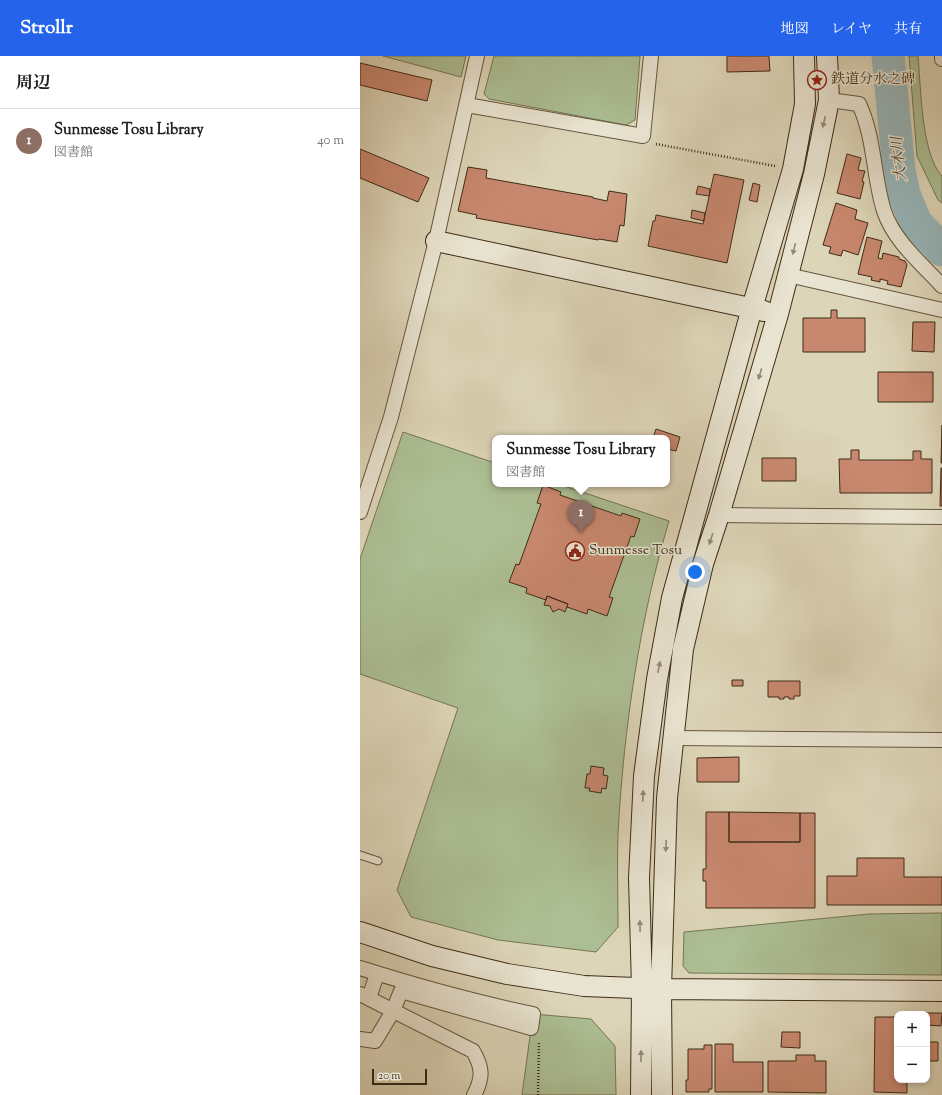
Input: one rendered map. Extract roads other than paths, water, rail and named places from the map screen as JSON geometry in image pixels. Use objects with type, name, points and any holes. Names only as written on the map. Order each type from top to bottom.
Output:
[{"type":"street","points":[[360,512],[391,417],[436,241],[477,56]]},
{"type":"street","points":[[466,105],[643,136],[651,56]]},
{"type":"street","points":[[662,1095],[639,878],[643,791],[657,679],[672,598],[752,308],[793,169],[805,104],[804,56]]},
{"type":"street","points":[[641,1095],[667,798],[684,649],[703,564],[719,515],[778,314],[814,174],[829,100],[827,56]]},
{"type":"street","points":[[829,100],[859,104],[867,120],[884,211],[896,236],[942,286]]},
{"type":"street","points":[[436,241],[778,314]]},
{"type":"street","points":[[788,275],[942,310]]},
{"type":"street","points":[[719,515],[942,517]]},
{"type":"street","points":[[673,738],[942,740]]},
{"type":"street","points":[[360,932],[432,956],[507,974],[584,986],[942,991]]},
{"type":"street","points":[[360,968],[484,1004],[533,1014],[531,1028],[401,991],[393,1011],[375,1041],[360,1039]]},
{"type":"street","points":[[377,974],[365,996],[473,1051],[480,1063],[481,1082],[474,1095]]},
{"type":"lane","points":[[360,855],[378,861]]},
{"type":"waterway","name":"大木川","points":[[888,56],[899,170],[904,194],[916,223],[942,250]]},
{"type":"place","name":"鉄道分水之碑","points":[[817,80]]},
{"type":"place","name":"Sunmesse Tosu Library","points":[[581,533]]},
{"type":"place","name":"Sunmesse Tosu","points":[[575,551]]}]
